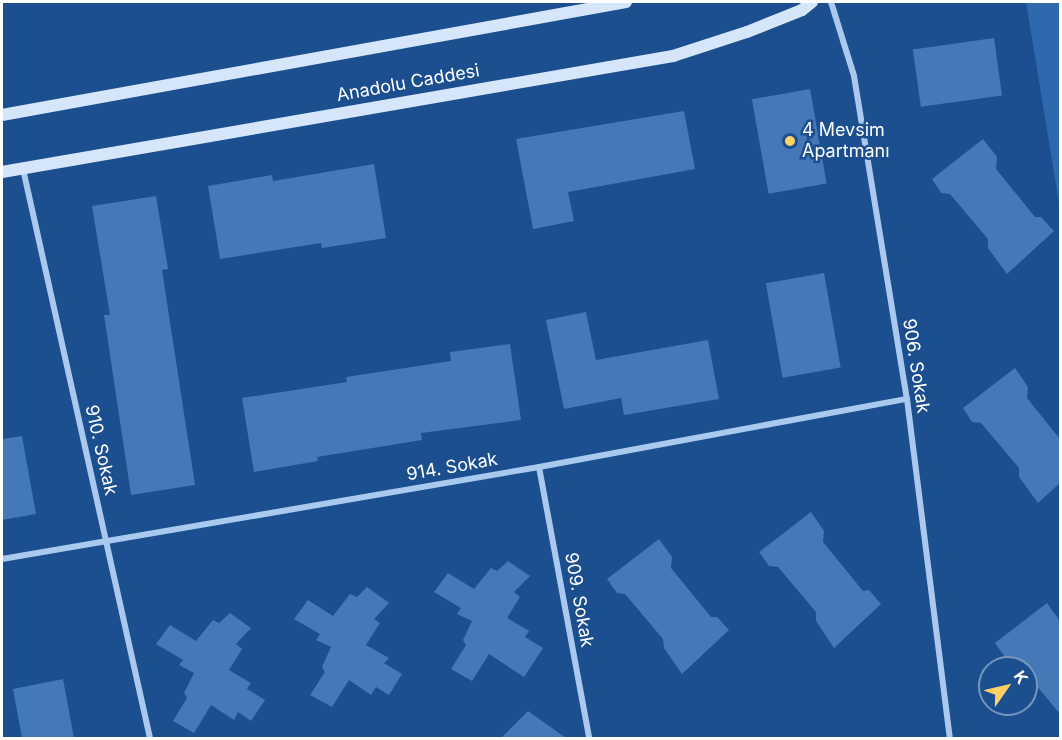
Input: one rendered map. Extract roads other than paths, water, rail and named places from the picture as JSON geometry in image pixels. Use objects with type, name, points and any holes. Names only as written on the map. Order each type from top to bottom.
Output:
[{"type":"main road","points":[[2,115],[626,2]]},
{"type":"main road","name":"Anadolu Caddesi","points":[[2,172],[673,56],[747,32],[802,10],[812,2]]},
{"type":"street","name":"906. Sokak","points":[[831,2],[854,76],[907,399],[950,738]]},
{"type":"street","name":"910. Sokak","points":[[23,168],[150,738]]},
{"type":"street","name":"914. Sokak","points":[[2,559],[539,467],[907,399]]},
{"type":"street","name":"909. Sokak","points":[[539,467],[589,738]]},
{"type":"place","name":"4 Mevsim Apartmanı","points":[[790,141]]}]
